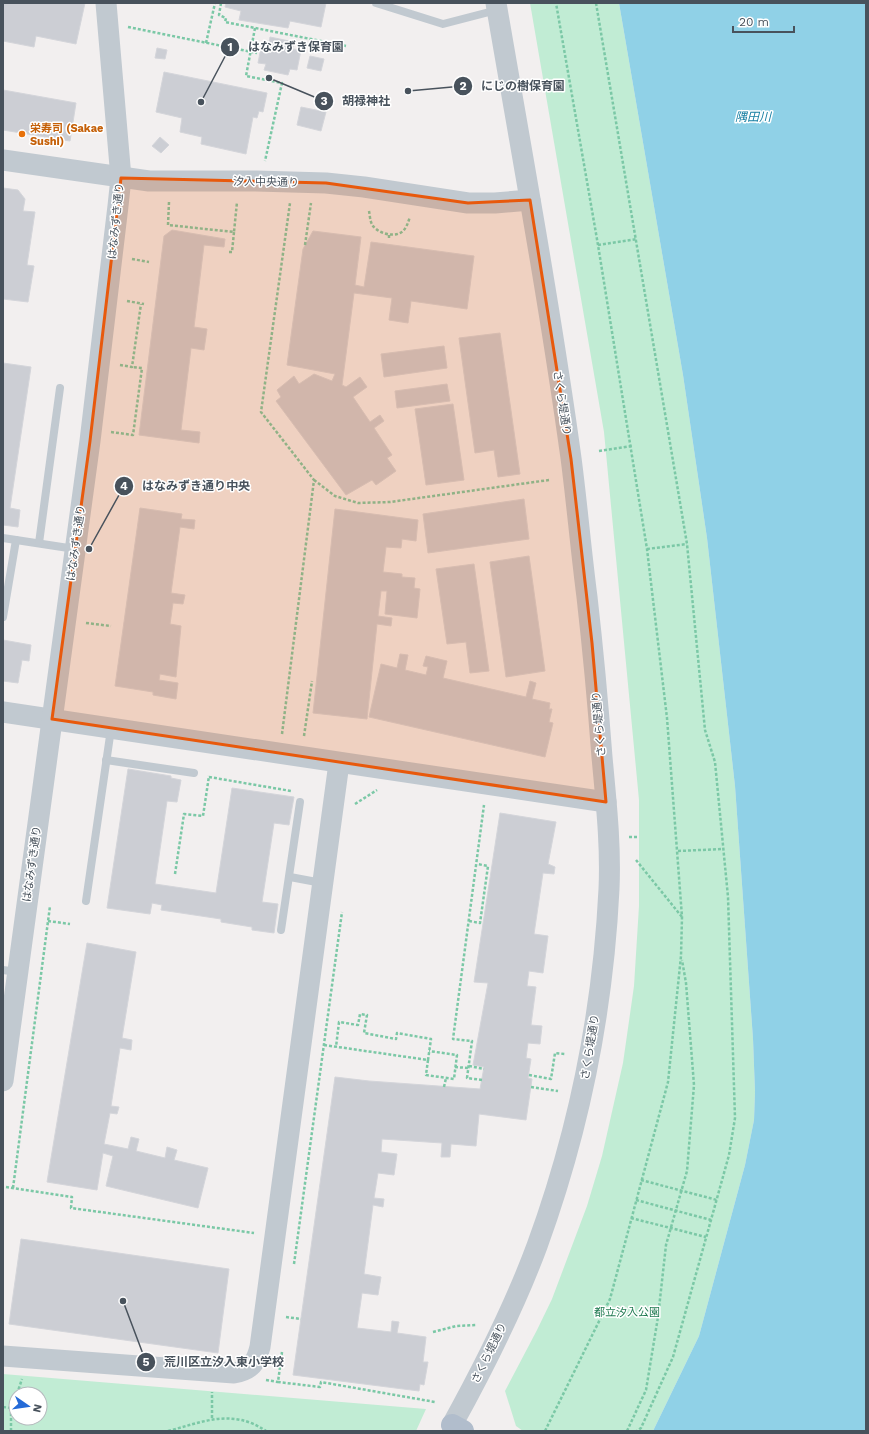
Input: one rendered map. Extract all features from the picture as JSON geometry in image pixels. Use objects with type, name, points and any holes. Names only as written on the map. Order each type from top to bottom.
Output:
[{"type":"street","name":"はなみずき通り","points":[[3,1081],[10,971],[52,719],[76,549],[121,178],[106,3]]},
{"type":"street","name":"さくら堤通り","points":[[453,1429],[504,1325],[536,1249],[579,1110],[592,1043],[607,925],[610,887],[610,837],[592,643],[571,459],[530,200],[497,7]]},
{"type":"street","name":"汐入中央通り","points":[[3,160],[149,181],[256,181],[326,183],[364,187],[468,203],[495,203],[530,200]]},
{"type":"street","points":[[3,712],[606,802]]},
{"type":"street","points":[[3,1356],[234,1373],[243,1371],[254,1365],[260,1347],[338,763]]},
{"type":"lane","points":[[376,3],[443,24],[497,7]]},
{"type":"lane","points":[[38,543],[60,388]]},
{"type":"lane","points":[[3,538],[76,549]]},
{"type":"lane","points":[[3,617],[16,540]]},
{"type":"lane","points":[[86,901],[111,728]]},
{"type":"lane","points":[[106,760],[194,773]]},
{"type":"lane","points":[[281,930],[300,802]]},
{"type":"lane","points":[[290,877],[322,882]]},
{"type":"path","points":[[206,43],[215,3]]},
{"type":"path","points":[[221,3],[219,15],[226,18],[226,22],[346,46]]},
{"type":"path","points":[[545,1431],[610,1299],[668,1082],[681,956],[682,917],[667,718],[648,549],[632,446],[556,3]]},
{"type":"path","points":[[596,3],[637,239],[687,544],[705,730],[715,762],[728,896],[735,1118],[729,1155],[673,1357],[641,1428],[637,1431]]},
{"type":"path","points":[[124,26],[257,53]]},
{"type":"path","points":[[255,28],[249,51],[246,76],[282,83],[265,162]]},
{"type":"path","points":[[169,202],[168,225],[234,232]]},
{"type":"path","points":[[229,252],[232,252],[237,202]]},
{"type":"path","points":[[290,203],[261,412],[314,480],[335,496],[358,503],[390,502],[549,480]]},
{"type":"path","points":[[305,245],[311,203]]},
{"type":"path","points":[[369,211],[374,227],[380,232],[389,234],[398,234],[402,232],[410,216]]},
{"type":"path","points":[[598,245],[637,239]]},
{"type":"path","points":[[128,259],[149,262]]},
{"type":"path","points":[[123,300],[142,304],[132,366]]},
{"type":"path","points":[[106,432],[133,435],[142,368],[115,364]]},
{"type":"path","points":[[599,451],[632,446]]},
{"type":"path","points":[[281,740],[314,480]]},
{"type":"path","points":[[648,549],[687,544]]},
{"type":"path","points":[[82,623],[111,626]]},
{"type":"path","points":[[303,743],[312,680]]},
{"type":"path","points":[[175,874],[184,814],[203,816],[210,769]]},
{"type":"path","points":[[209,777],[293,791],[300,802]]},
{"type":"path","points":[[355,810],[356,802],[376,789],[383,791]]},
{"type":"path","points":[[482,1080],[467,1078],[472,1041],[453,1039],[485,798]]},
{"type":"path","points":[[678,851],[723,849]]},
{"type":"path","points":[[636,860],[682,917]]},
{"type":"path","points":[[469,921],[480,923],[488,866],[477,864]]},
{"type":"path","points":[[293,1272],[325,1046],[343,904]]},
{"type":"path","points":[[13,1188],[50,906]]},
{"type":"path","points":[[48,921],[70,924]]},
{"type":"path","points":[[627,1431],[646,1390],[658,1317],[666,1245],[686,1171],[694,1085],[686,983],[681,956]]},
{"type":"path","points":[[336,1047],[339,1022],[358,1025],[360,1014],[366,1015],[364,1033],[396,1039],[397,1034],[431,1039],[429,1051],[426,1075],[454,1079],[457,1055],[429,1051]]},
{"type":"path","points":[[317,1044],[428,1060]]},
{"type":"path","points":[[529,1075],[550,1079],[555,1053],[565,1054]]},
{"type":"path","points":[[455,1067],[484,1069]]},
{"type":"path","points":[[444,1087],[446,1078]]},
{"type":"path","points":[[531,1087],[558,1091]]},
{"type":"path","points":[[641,1180],[717,1200]]},
{"type":"path","points":[[6,1187],[72,1198],[71,1208],[258,1234]]},
{"type":"path","points":[[636,1200],[711,1220]]},
{"type":"path","points":[[631,1218],[706,1237]]},
{"type":"path","points":[[286,1324],[288,1309]]},
{"type":"path","points":[[282,1316],[301,1319]]},
{"type":"path","points":[[433,1332],[456,1326],[476,1324]]},
{"type":"path","points":[[278,1382],[283,1346]]},
{"type":"path","points":[[19,1386],[22,1377]]},
{"type":"path","points":[[266,1380],[320,1387],[321,1382],[435,1402]]},
{"type":"path","points":[[212,1418],[213,1387]]},
{"type":"path","points":[[168,1431],[212,1418],[241,1421],[266,1431]]},
{"type":"highlighted area","points":[[121,178],[326,183],[468,203],[530,200],[571,459],[592,643],[606,802],[52,719],[90,441]]},
{"type":"green space","name":"都立汐入公園","points":[[530,3],[619,3],[683,375],[707,538],[735,786],[753,1039],[755,1092],[754,1120],[745,1165],[699,1336],[653,1431],[523,1431],[516,1426],[505,1391],[552,1299],[587,1206],[602,1156],[623,1063],[634,986],[639,906],[639,800],[604,432]]},
{"type":"green space","points":[[3,1374],[426,1409],[416,1431],[3,1431]]},
{"type":"water","name":"隅田川","points":[[619,3],[866,3],[866,1431],[653,1431],[699,1336],[745,1165],[754,1120],[755,1092],[753,1039],[735,786],[707,538],[683,375]]},
{"type":"building","points":[[3,3],[85,3],[76,44],[36,36],[34,47],[3,41]]},
{"type":"building","points":[[226,3],[326,3],[321,27],[290,21],[288,28],[239,20],[241,11],[225,7]]},
{"type":"building","points":[[270,37],[294,42],[293,49],[301,50],[297,70],[290,69],[288,75],[264,70],[266,64],[258,63],[262,42],[269,43]]},
{"type":"building","points":[[157,48],[167,50],[165,59],[155,58]]},
{"type":"building","points":[[310,56],[324,59],[321,71],[307,68]]},
{"type":"building","points":[[164,72],[267,93],[263,112],[259,111],[257,118],[253,117],[246,154],[201,144],[202,137],[180,132],[182,118],[156,112]]},
{"type":"building","points":[[3,90],[76,103],[70,141],[3,130]]},
{"type":"building","points":[[301,107],[326,112],[321,131],[297,125]]},
{"type":"building","points":[[160,137],[169,145],[161,153],[152,146]]},
{"type":"building","points":[[3,188],[18,190],[25,199],[23,211],[35,212],[27,265],[34,266],[28,302],[3,299]]},
{"type":"building","points":[[172,230],[225,239],[224,247],[204,245],[194,327],[207,329],[204,350],[191,348],[181,430],[200,432],[199,443],[139,435],[164,236]]},
{"type":"building","points":[[313,231],[361,237],[355,285],[364,287],[371,242],[474,256],[467,309],[411,301],[408,323],[389,320],[392,298],[354,293],[342,385],[346,387],[360,377],[367,387],[353,397],[370,422],[380,415],[384,421],[374,428],[392,455],[387,458],[396,471],[376,485],[372,480],[346,495],[276,401],[281,397],[277,390],[294,376],[299,384],[314,374],[332,381],[335,374],[287,365],[303,249]]},
{"type":"building","points":[[500,333],[520,474],[498,477],[494,450],[475,453],[459,338]]},
{"type":"building","points":[[444,346],[447,368],[384,377],[381,354]]},
{"type":"building","points":[[3,363],[31,367],[10,508],[20,510],[18,527],[3,525]]},
{"type":"building","points":[[447,384],[450,401],[397,408],[395,391]]},
{"type":"building","points":[[453,404],[464,480],[426,485],[415,409]]},
{"type":"building","points":[[524,499],[529,539],[428,553],[423,514]]},
{"type":"building","points":[[140,508],[182,514],[181,519],[195,520],[194,529],[180,527],[171,593],[185,595],[183,604],[173,603],[170,624],[181,626],[176,677],[160,674],[159,680],[178,683],[176,699],[153,695],[153,692],[115,686]]},
{"type":"building","points":[[335,509],[418,520],[416,541],[402,539],[401,548],[386,547],[383,572],[402,574],[402,577],[415,578],[414,588],[420,589],[417,618],[385,614],[387,591],[381,591],[378,616],[392,618],[391,626],[377,624],[367,719],[313,713]]},
{"type":"building","points":[[529,556],[545,671],[506,677],[490,562]]},
{"type":"building","points":[[474,564],[489,671],[470,673],[466,642],[447,644],[436,569]]},
{"type":"building","points":[[3,640],[31,645],[29,661],[22,660],[18,683],[3,681]]},
{"type":"building","points":[[400,654],[408,655],[405,670],[426,675],[428,667],[423,666],[426,656],[447,661],[443,678],[526,697],[530,681],[536,683],[532,699],[550,703],[549,709],[552,709],[549,722],[553,723],[545,757],[369,717],[381,664],[397,668]]},
{"type":"building","points":[[128,769],[171,776],[171,778],[181,780],[177,802],[167,801],[155,884],[216,893],[232,788],[294,797],[289,825],[274,823],[262,902],[278,904],[274,933],[252,930],[252,927],[221,922],[221,919],[161,910],[162,905],[152,903],[150,914],[107,908]]},
{"type":"building","points":[[500,813],[556,822],[548,864],[555,867],[554,874],[543,873],[534,934],[548,936],[543,973],[529,971],[527,986],[536,987],[531,1025],[542,1026],[540,1044],[528,1043],[526,1058],[531,1059],[528,1078],[532,1079],[526,1120],[479,1114],[476,1146],[451,1144],[450,1157],[441,1157],[442,1143],[382,1139],[381,1152],[397,1154],[394,1175],[378,1173],[374,1198],[384,1199],[383,1207],[373,1205],[364,1274],[381,1277],[378,1295],[362,1293],[357,1328],[391,1332],[392,1321],[399,1322],[397,1333],[426,1337],[423,1362],[428,1362],[424,1385],[420,1384],[419,1391],[293,1375],[335,1077],[480,1089],[484,1067],[473,1065],[488,983],[474,982]]},
{"type":"building","points":[[87,943],[136,952],[122,1038],[132,1040],[131,1050],[120,1048],[111,1106],[119,1107],[117,1114],[110,1113],[104,1144],[128,1149],[131,1137],[139,1139],[136,1151],[165,1158],[167,1147],[177,1150],[174,1160],[208,1168],[198,1208],[106,1186],[113,1156],[103,1153],[97,1190],[47,1182]]},
{"type":"building","points":[[21,1239],[229,1269],[218,1353],[9,1324]]},
{"type":"place","name":"胡禄神社","points":[[269,78]]},
{"type":"place","name":"にじの樹保育園","points":[[408,91]]},
{"type":"place","name":"はなみずき保育園","points":[[201,102]]},
{"type":"place","name":"栄寿司 (Sakae Sushi)","points":[[22,134]]},
{"type":"place","name":"はなみずき通り中央","points":[[89,549]]},
{"type":"place","name":"荒川区立汐入東小学校","points":[[123,1301]]}]
